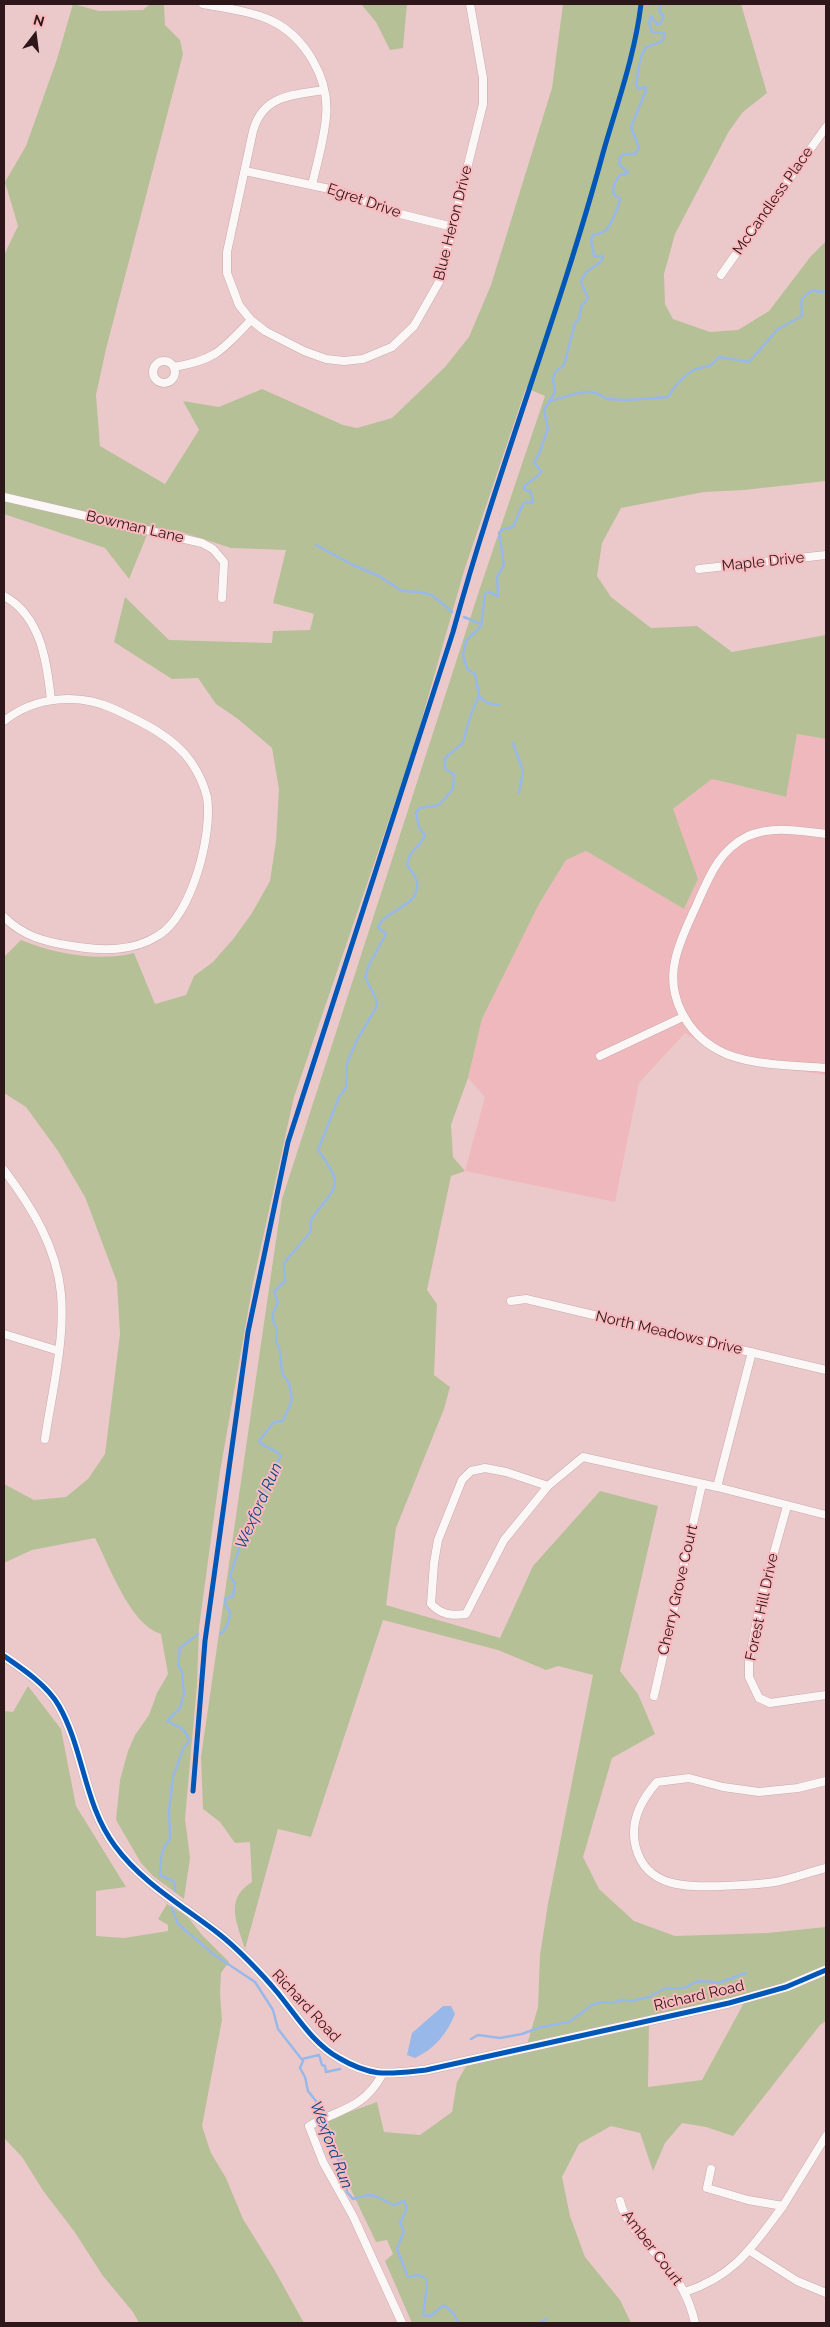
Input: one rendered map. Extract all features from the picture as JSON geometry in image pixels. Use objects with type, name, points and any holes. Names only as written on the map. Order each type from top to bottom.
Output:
[{"type":"street","points":[[203,4],[248,13],[272,21],[284,28],[310,56],[324,90],[326,118],[312,185]]},
{"type":"street","name":"Blue Heron Drive","points":[[324,90],[284,98],[264,108],[256,122],[226,263],[234,296],[251,320],[293,346],[326,359],[354,361],[382,353],[406,335],[436,290],[454,227],[484,94],[470,4]]},
{"type":"street","name":"McCandless Place","points":[[721,275],[826,127]]},
{"type":"street","name":"Egret Drive","points":[[245,171],[346,193],[392,212],[454,227]]},
{"type":"street","points":[[174,367],[208,359],[225,347],[251,320]]},
{"type":"street","name":"Bowman Lane","points":[[4,497],[202,543],[213,549],[224,562],[222,598]]},
{"type":"street","name":"Maple Drive","points":[[699,569],[826,555]]},
{"type":"street","points":[[4,596],[19,607],[34,627],[40,640],[47,668],[51,700]]},
{"type":"street","points":[[4,721],[32,705],[51,700],[78,699],[112,708],[168,738],[182,752],[199,777],[207,797],[207,823],[203,849],[188,898],[180,912],[161,934],[135,946],[102,949],[49,942],[22,932],[4,917]]},
{"type":"street","points":[[826,834],[787,829],[758,832],[731,846],[718,860],[709,876],[674,961],[674,989],[683,1016],[700,1038],[720,1051],[732,1056],[826,1068]]},
{"type":"street","points":[[600,1056],[683,1016]]},
{"type":"street","points":[[4,1170],[34,1212],[57,1270],[62,1313],[45,1439]]},
{"type":"street","name":"North Meadows Drive","points":[[511,1301],[526,1299],[826,1370]]},
{"type":"street","points":[[4,1334],[58,1350]]},
{"type":"street","points":[[717,1487],[752,1352]]},
{"type":"street","points":[[548,1486],[506,1472],[485,1468],[471,1471],[462,1480],[438,1540],[434,1563],[431,1604],[440,1613],[452,1616],[466,1614],[504,1540],[548,1486],[583,1457],[717,1487],[826,1515]]},
{"type":"street","name":"Cherry Grove Court","points":[[654,1696],[702,1484]]},
{"type":"street","name":"Forest Hill Drive","points":[[787,1506],[761,1600],[749,1661],[749,1677],[759,1698],[770,1703],[826,1694]]},
{"type":"street","name":"Richard Road","points":[[4,1656],[38,1682],[59,1705],[69,1728],[89,1794],[114,1846],[131,1865],[156,1887],[221,1935],[276,1990],[309,2033],[337,2057],[360,2068],[382,2075],[426,2070],[729,2003],[786,1987],[826,1970]]},
{"type":"street","points":[[826,1781],[798,1788],[759,1792],[723,1787],[689,1778],[657,1782],[640,1804],[633,1838],[639,1858],[651,1873],[668,1882],[689,1887],[776,1882],[826,1868]]},
{"type":"street","points":[[382,2075],[374,2090],[365,2099],[309,2126],[323,2162],[352,2216],[402,2323]]},
{"type":"street","points":[[685,2292],[707,2285],[723,2275],[750,2250],[783,2206],[826,2136]]},
{"type":"street","points":[[711,2169],[707,2188],[748,2200],[783,2206]]},
{"type":"street","name":"Amber Court","points":[[620,2201],[623,2213],[643,2240],[667,2266],[685,2292],[695,2323]]},
{"type":"street","points":[[750,2250],[797,2281],[826,2293]]},
{"type":"shaded area","points":[[797,734],[826,739],[826,1075],[731,1061],[685,1033],[639,1083],[615,1202],[465,1171],[485,1097],[468,1078],[482,1019],[539,904],[566,860],[586,851],[684,909],[698,879],[672,810],[712,779],[785,797]]},
{"type":"green space","points":[[73,4],[99,11],[143,10],[150,4],[164,5],[165,25],[180,40],[183,54],[106,349],[96,395],[100,446],[165,484],[199,430],[183,401],[219,407],[262,389],[343,425],[357,428],[392,418],[445,367],[469,337],[491,285],[552,88],[563,4],[741,4],[767,93],[743,112],[729,131],[675,234],[664,274],[665,304],[673,319],[710,332],[738,330],[769,311],[811,256],[826,241],[826,481],[744,490],[704,492],[621,508],[602,543],[597,576],[611,597],[651,628],[697,626],[732,652],[826,635],[826,739],[797,734],[786,797],[712,779],[673,809],[698,879],[684,909],[586,851],[566,860],[539,904],[482,1019],[468,1078],[451,1125],[453,1157],[465,1171],[451,1176],[427,1290],[437,1304],[434,1375],[450,1387],[444,1409],[396,1528],[386,1605],[500,1638],[533,1566],[600,1491],[658,1506],[620,1671],[638,1694],[655,1734],[612,1758],[583,1857],[599,1889],[634,1921],[675,1936],[767,1933],[826,1927],[826,2021],[820,2025],[733,2136],[706,2127],[682,2123],[665,2143],[653,2171],[640,2133],[611,2126],[579,2144],[562,2177],[570,2216],[585,2257],[620,2300],[631,2323],[412,2323],[385,2261],[393,2254],[387,2240],[376,2242],[319,2123],[377,2102],[384,2132],[420,2135],[452,2112],[457,2082],[469,2061],[526,2048],[538,2007],[540,1955],[548,1904],[593,1675],[558,1666],[546,1670],[498,1650],[383,1620],[311,1837],[278,1829],[245,1949],[236,1921],[235,1904],[243,1889],[252,1882],[250,1842],[235,1843],[220,1822],[203,1809],[201,1757],[282,1199],[478,594],[545,396],[526,388],[464,571],[413,750],[294,1097],[253,1283],[220,1472],[199,1628],[197,1684],[185,1819],[190,1858],[184,1899],[153,1876],[141,1863],[116,1820],[120,1780],[128,1751],[135,1735],[149,1715],[157,1693],[168,1674],[161,1634],[150,1628],[130,1607],[95,1538],[32,1550],[4,1563],[4,1484],[34,1500],[66,1497],[88,1479],[105,1454],[120,1334],[117,1282],[85,1197],[58,1151],[26,1107],[4,1093],[4,957],[21,940],[62,953],[91,957],[120,956],[134,953],[155,1004],[186,995],[194,976],[213,962],[234,938],[252,913],[270,881],[276,841],[279,789],[272,748],[238,719],[216,704],[198,678],[172,679],[114,642],[125,597],[169,640],[272,643],[273,631],[310,630],[314,614],[273,603],[286,550],[231,548],[175,530],[147,535],[129,579],[105,548],[4,514],[4,255],[18,226],[5,182],[26,146],[57,59]],"holes":[[[746,1999],[702,2080],[648,2087],[649,2021]]]},
{"type":"green space","points":[[361,4],[407,4],[403,48],[390,50],[376,22]]},
{"type":"green space","points":[[28,1686],[61,1729],[76,1806],[126,1887],[96,1891],[96,1936],[124,1938],[168,1931],[168,1925],[158,1919],[167,1904],[187,1916],[202,1935],[229,1962],[221,1973],[222,2020],[202,2126],[211,2153],[226,2178],[243,2219],[304,2323],[139,2323],[133,2312],[103,2276],[74,2231],[44,2192],[22,2157],[4,2138],[4,1711],[13,1712]]},
{"type":"water","points":[[443,2006],[451,2006],[455,2014],[444,2034],[428,2050],[415,2058],[407,2055],[412,2033]]},
{"type":"waterway","name":"Wexford Run","points":[[220,1634],[225,1630],[229,1621],[230,1611],[226,1607],[225,1599],[233,1596],[235,1583],[230,1577],[240,1545],[248,1533],[256,1508],[263,1500],[270,1473],[281,1456],[259,1441],[274,1422],[283,1421],[292,1400],[289,1383],[282,1373],[280,1351],[276,1341],[277,1329],[273,1321],[273,1313],[278,1302],[274,1292],[285,1281],[284,1263],[308,1235],[311,1230],[310,1222],[334,1188],[333,1174],[318,1150],[339,1097],[346,1088],[347,1063],[357,1040],[377,1006],[376,999],[365,977],[369,965],[386,934],[378,927],[388,916],[408,903],[417,891],[417,882],[407,865],[410,855],[425,835],[419,828],[416,812],[420,808],[439,805],[453,789],[454,775],[445,768],[445,758],[463,743],[470,717],[479,695],[475,674],[467,669],[463,655],[466,641],[481,626],[485,594],[489,592],[498,596],[497,577],[504,565],[499,533],[503,529],[513,527],[523,504],[526,502],[533,503],[531,492],[524,489],[524,486],[540,474],[541,471],[534,462],[548,429],[544,410],[555,392],[553,379],[555,372],[564,365],[575,323],[579,319],[581,307],[588,298],[581,282],[585,273],[603,259],[602,256],[594,256],[591,239],[593,235],[602,233],[607,229],[618,205],[620,198],[614,195],[614,185],[620,175],[628,173],[619,164],[620,157],[624,154],[635,154],[639,148],[631,127],[646,90],[645,87],[639,89],[636,85],[638,70],[644,50],[664,39],[664,33],[652,32],[649,23],[651,16],[657,24],[660,24],[664,16],[659,11],[661,4]]},
{"type":"waterway","points":[[550,401],[587,392],[594,392],[606,399],[628,400],[668,397],[684,376],[692,371],[711,365],[719,357],[749,362],[778,329],[802,316],[802,299],[805,296],[813,290],[826,291]]},
{"type":"waterway","points":[[316,545],[353,565],[379,576],[402,591],[432,595],[452,612]]},
{"type":"waterway","points":[[464,617],[481,624]]},
{"type":"waterway","points":[[479,696],[487,703],[499,705]]},
{"type":"waterway","points":[[513,743],[523,771],[519,793]]},
{"type":"waterway","name":"Wexford Run","points":[[175,1891],[173,1881],[160,1875],[161,1859],[164,1847],[170,1839],[169,1810],[173,1777],[183,1749],[189,1741],[183,1730],[167,1721],[180,1708],[184,1694],[182,1672],[178,1665],[180,1648],[198,1634]]},
{"type":"waterway","name":"Wexford Run","points":[[172,1908],[178,1924],[213,1954],[255,1982],[273,2010],[278,2029],[303,2061],[300,2068],[305,2077],[308,2091],[316,2101],[344,2174],[347,2192],[353,2199],[371,2195],[394,2205],[404,2201],[407,2208],[400,2223],[404,2231],[397,2249],[408,2277],[419,2275],[426,2279],[427,2286],[423,2315],[431,2316],[442,2306],[445,2306],[454,2314],[458,2323]]},
{"type":"waterway","points":[[471,2039],[478,2035],[500,2038],[522,2034],[541,2027],[569,2022],[592,2005],[601,2002],[631,2001],[649,1997],[664,1989],[684,1988],[696,1982],[718,1983],[746,1973]]},
{"type":"waterway","points":[[302,2059],[319,2055],[326,2072],[340,2069]]},
{"type":"waterway","points":[[538,2323],[547,2319]]},
{"type":"cycle path","points":[[193,1791],[205,1641],[248,1332],[288,1142],[586,213],[625,79],[641,4]]},
{"type":"cycle path","points":[[4,1656],[42,1685],[59,1706],[74,1741],[97,1813],[115,1846],[126,1859],[150,1883],[219,1934],[257,1969],[321,2045],[339,2058],[362,2069],[381,2073],[426,2070],[729,2003],[786,1987],[826,1970]]}]
